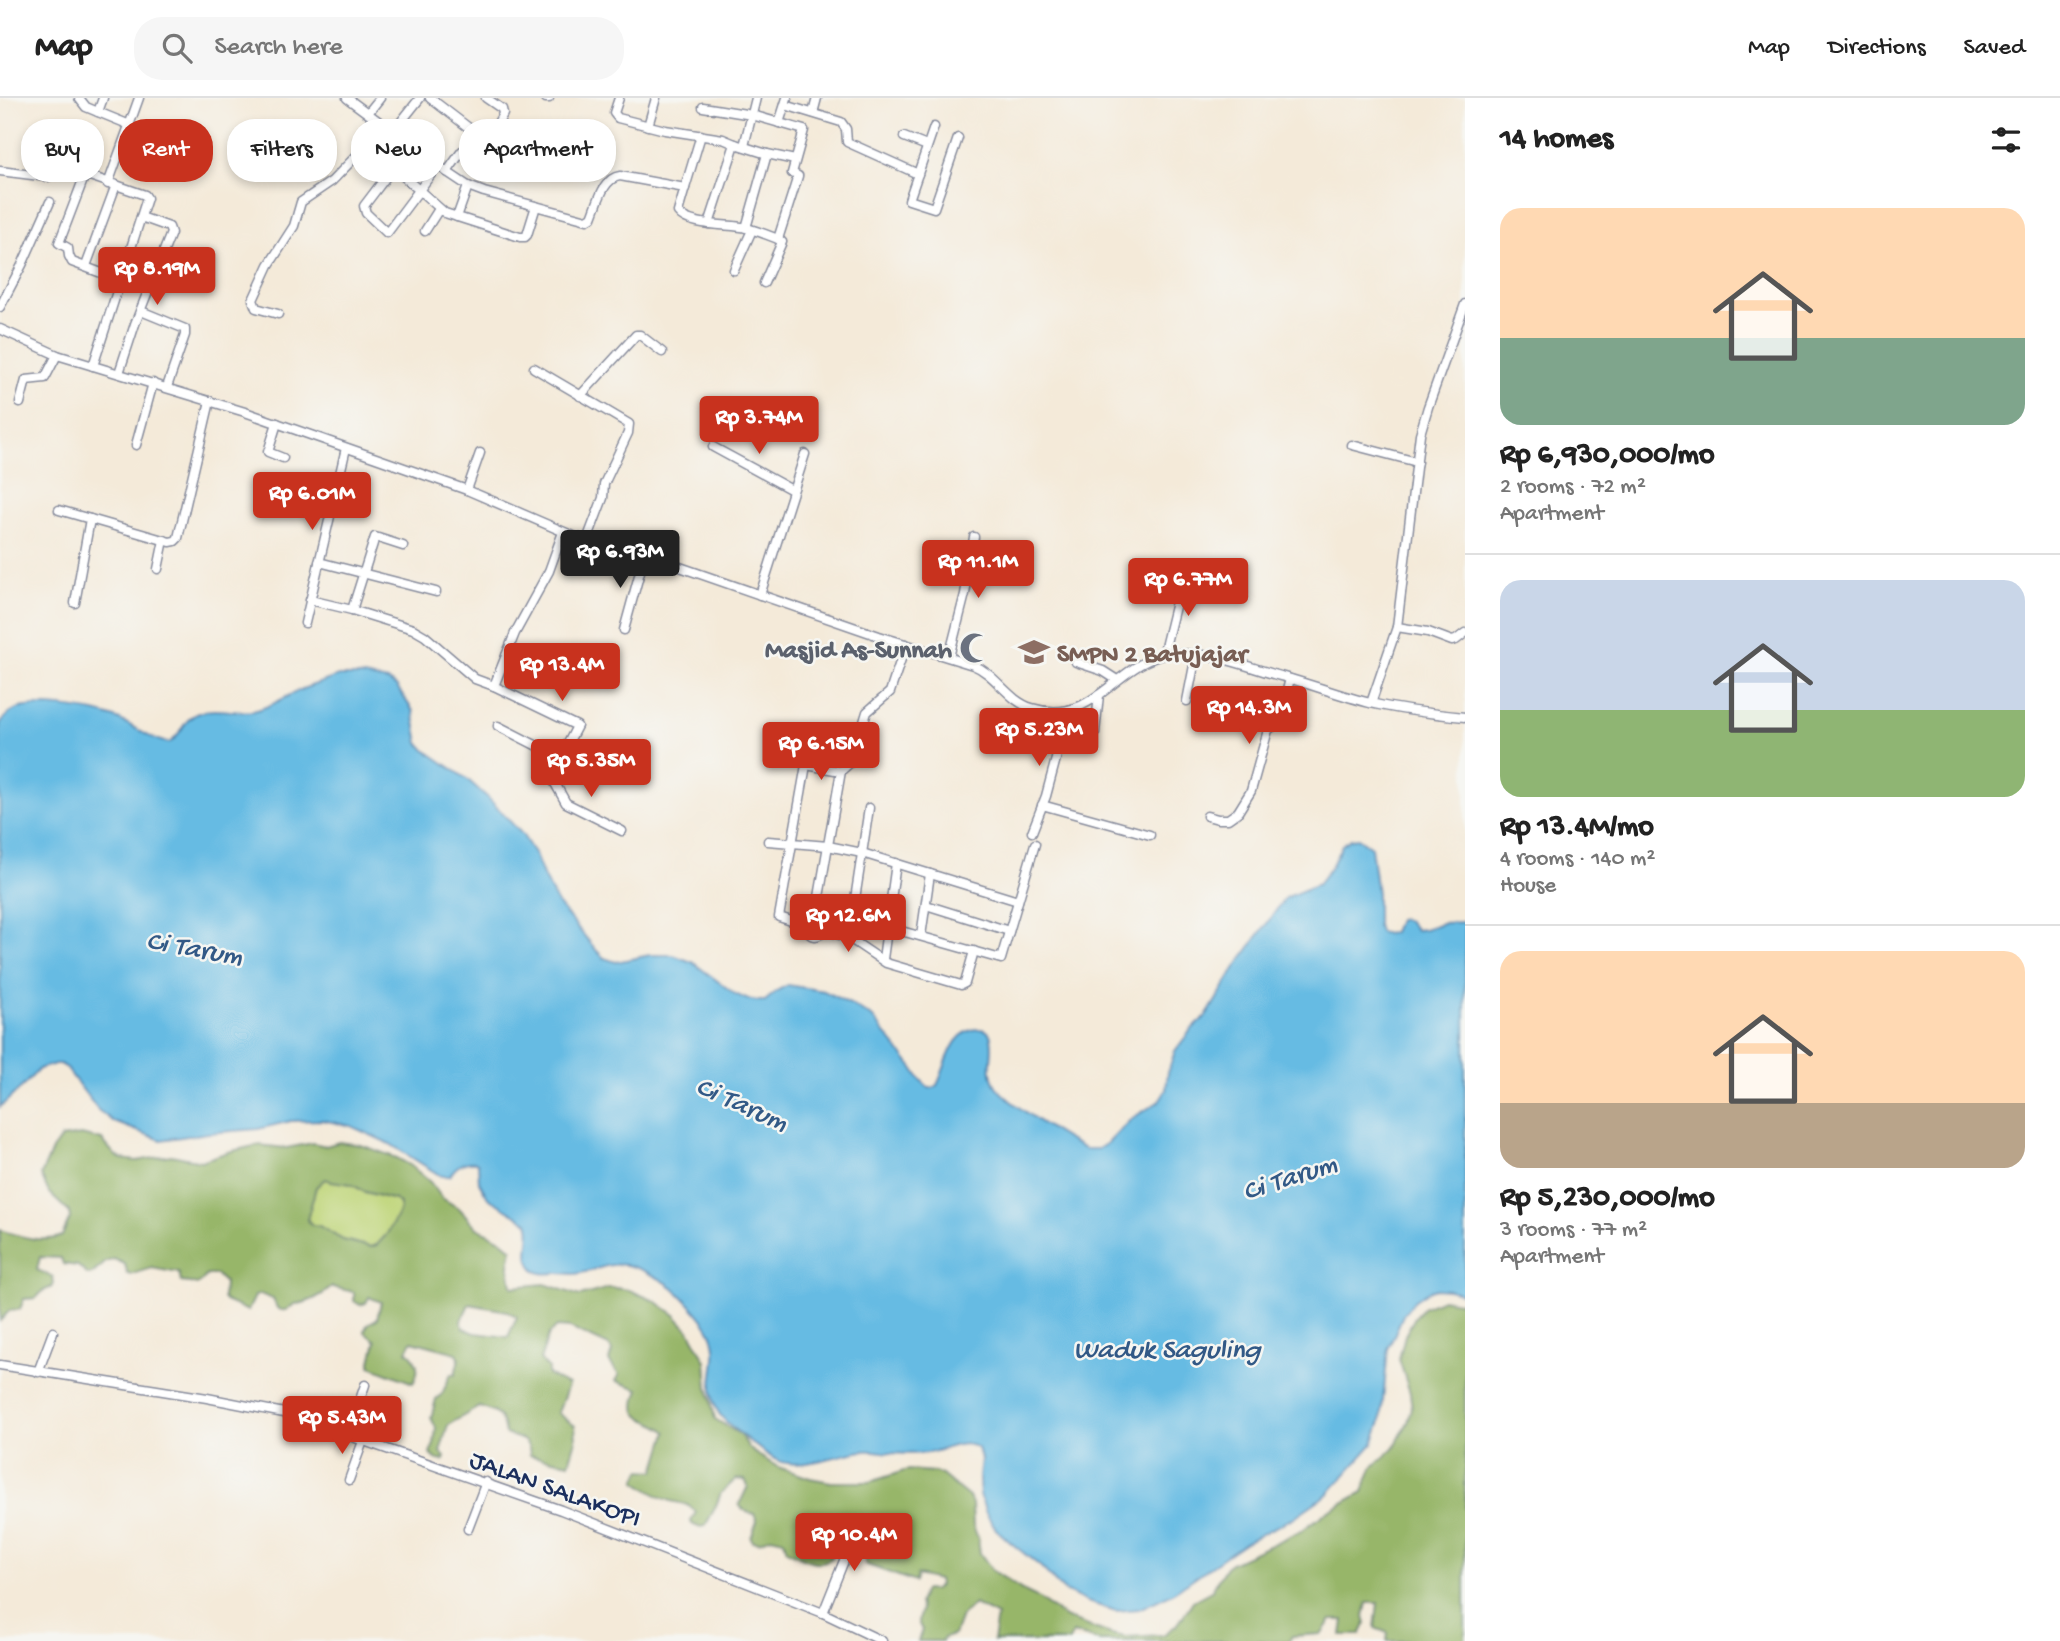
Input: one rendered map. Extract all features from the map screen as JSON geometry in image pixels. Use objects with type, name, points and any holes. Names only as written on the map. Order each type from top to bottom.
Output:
[{"type":"street","points":[[79,98],[86,107],[118,120]]},
{"type":"street","points":[[98,112],[103,98]]},
{"type":"street","points":[[132,119],[139,98]]},
{"type":"street","points":[[347,98],[376,119]]},
{"type":"street","points":[[368,113],[380,98]]},
{"type":"street","points":[[403,119],[420,98]]},
{"type":"street","points":[[430,98],[486,141],[503,114],[502,109],[486,98]]},
{"type":"street","points":[[619,98],[615,116],[648,126],[723,139],[795,160]]},
{"type":"street","points":[[648,126],[656,98]]},
{"type":"street","points":[[709,224],[752,115],[756,98]]},
{"type":"street","points":[[813,114],[817,98]]},
{"type":"street","points":[[779,123],[786,101],[813,114],[841,122],[846,129],[847,142],[918,174]]},
{"type":"street","points":[[703,107],[752,115],[803,130],[792,173],[798,176],[778,239]]},
{"type":"street","points":[[934,127],[909,200],[934,208],[958,138]]},
{"type":"street","points":[[701,135],[679,214],[684,219],[749,229],[782,242],[764,284]]},
{"type":"street","points":[[904,136],[927,146]]},
{"type":"street","points":[[734,270],[749,229],[767,154]]},
{"type":"street","points":[[459,155],[447,172],[468,186],[587,220],[593,215],[609,180],[615,176],[685,188]]},
{"type":"street","points":[[278,314],[256,308],[253,300],[269,265],[294,226],[301,202],[332,181],[351,162]]},
{"type":"street","points":[[86,266],[118,165]]},
{"type":"street","points":[[0,171],[21,174]]},
{"type":"street","points":[[93,366],[147,197],[89,175],[85,176],[60,245],[68,248],[72,261],[120,280]]},
{"type":"street","points":[[383,182],[364,206],[366,213],[387,233],[424,182]]},
{"type":"street","points":[[409,182],[447,214],[523,238],[528,234],[536,206]]},
{"type":"street","points":[[457,217],[468,186]]},
{"type":"street","points":[[0,307],[50,202]]},
{"type":"street","points":[[425,231],[439,209]]},
{"type":"street","points":[[119,373],[171,233],[169,227],[141,217]]},
{"type":"street","points":[[1371,703],[1396,628],[1420,434],[1465,304]]},
{"type":"street","points":[[141,311],[185,329],[167,387]]},
{"type":"street","points":[[0,329],[57,355],[277,423],[467,490],[563,532],[982,669],[1023,705],[1040,710],[1069,710],[1087,704],[1137,666],[1163,655],[1196,655],[1216,658],[1371,703],[1433,713],[1464,714]]},
{"type":"street","points":[[580,396],[636,335],[640,335],[662,352]]},
{"type":"street","points":[[20,403],[26,380],[45,378],[57,355]]},
{"type":"street","points":[[534,368],[627,421],[629,427],[604,484],[603,498],[587,540]]},
{"type":"street","points":[[136,445],[153,383]]},
{"type":"street","points":[[59,510],[174,541],[178,538],[210,401]]},
{"type":"street","points":[[277,423],[268,452],[284,458]]},
{"type":"street","points":[[1352,445],[1417,462]]},
{"type":"street","points":[[713,447],[792,490]]},
{"type":"street","points":[[305,623],[346,448]]},
{"type":"street","points":[[467,490],[480,453]]},
{"type":"street","points":[[760,595],[805,454]]},
{"type":"street","points":[[75,603],[90,519]]},
{"type":"street","points":[[494,686],[515,633],[549,571],[563,532]]},
{"type":"street","points":[[352,610],[375,537],[403,546]]},
{"type":"street","points":[[949,657],[965,594],[974,537]]},
{"type":"street","points":[[158,569],[164,540]]},
{"type":"street","points":[[624,630],[644,557]]},
{"type":"street","points":[[319,562],[436,592]]},
{"type":"street","points":[[1163,655],[1183,574]]},
{"type":"street","points":[[310,600],[400,624],[421,633],[472,677],[577,726],[551,776],[566,803],[622,831]]},
{"type":"street","points":[[1396,628],[1428,632],[1454,641],[1465,633]]},
{"type":"street","points":[[815,920],[841,771],[852,761],[867,712],[890,692],[906,644]]},
{"type":"street","points":[[507,654],[538,669]]},
{"type":"street","points":[[1187,701],[1196,655]]},
{"type":"street","points":[[1076,662],[1103,671],[1117,680]]},
{"type":"street","points":[[1207,816],[1228,819],[1238,812],[1251,791],[1268,730],[1278,723],[1290,679]]},
{"type":"street","points":[[1095,733],[1099,695]]},
{"type":"street","points":[[1433,713],[1436,704]]},
{"type":"street","points":[[1032,832],[1069,710]]},
{"type":"street","points":[[498,726],[594,775]]},
{"type":"street","points":[[807,926],[779,917],[806,765],[841,771]]},
{"type":"street","points":[[1042,805],[1150,835]]},
{"type":"street","points":[[849,938],[869,808]]},
{"type":"street","points":[[768,841],[828,846],[862,853],[1018,901]]},
{"type":"street","points":[[887,927],[1001,959],[1035,844]]},
{"type":"street","points":[[883,959],[896,863]]},
{"type":"street","points":[[921,936],[930,874]]},
{"type":"street","points":[[926,905],[1009,931]]},
{"type":"street","points":[[807,926],[815,920]]},
{"type":"street","points":[[815,920],[820,922],[823,929],[849,938],[886,963],[961,985],[965,983],[974,951]]},
{"type":"street","points":[[807,926],[810,934],[815,936],[823,929]]},
{"type":"street","points":[[38,1372],[53,1332]]},
{"type":"street","name":"JALAN SALAKOPI","points":[[0,1366],[269,1409],[486,1482],[574,1515],[822,1613],[877,1640]]},
{"type":"street","points":[[348,1436],[365,1385]]},
{"type":"street","points":[[349,1480],[363,1441]]},
{"type":"street","points":[[468,1529],[486,1482]]},
{"type":"street","points":[[822,1613],[849,1548],[852,1525]]},
{"type":"green space","points":[[81,1135],[102,1140],[116,1156],[137,1161],[171,1155],[201,1161],[258,1145],[286,1148],[313,1143],[326,1146],[339,1142],[361,1145],[397,1158],[430,1182],[442,1198],[460,1209],[477,1228],[512,1249],[509,1265],[512,1287],[545,1284],[580,1296],[609,1288],[629,1290],[655,1301],[675,1315],[689,1330],[706,1361],[708,1388],[715,1419],[741,1435],[748,1447],[758,1455],[778,1467],[831,1482],[870,1482],[907,1470],[942,1475],[969,1497],[980,1553],[992,1570],[1065,1618],[1125,1637],[1163,1635],[1178,1624],[1193,1601],[1211,1591],[1231,1563],[1301,1531],[1325,1513],[1363,1492],[1372,1468],[1394,1448],[1412,1409],[1399,1359],[1405,1335],[1424,1307],[1442,1299],[1465,1303],[1465,1641],[1387,1641],[1388,1633],[1375,1628],[1378,1603],[1367,1603],[1364,1616],[1366,1623],[1360,1635],[1342,1635],[1344,1620],[1331,1620],[1321,1634],[1292,1636],[1289,1641],[1100,1641],[1073,1633],[1069,1641],[993,1641],[997,1616],[974,1604],[961,1616],[954,1635],[942,1641],[918,1641],[922,1630],[918,1622],[921,1609],[919,1603],[924,1590],[936,1588],[939,1585],[938,1580],[917,1575],[915,1582],[865,1564],[868,1546],[846,1537],[829,1559],[819,1562],[787,1550],[784,1540],[771,1537],[759,1542],[753,1541],[751,1538],[757,1521],[754,1514],[739,1505],[748,1486],[745,1480],[736,1479],[721,1493],[705,1526],[698,1527],[692,1524],[696,1512],[690,1507],[662,1497],[636,1481],[641,1470],[655,1471],[667,1432],[637,1413],[635,1408],[639,1389],[616,1381],[619,1375],[609,1361],[612,1351],[609,1346],[570,1328],[557,1327],[549,1334],[540,1360],[548,1368],[548,1375],[568,1385],[558,1413],[575,1426],[576,1440],[569,1463],[530,1455],[526,1442],[505,1434],[498,1415],[479,1407],[448,1425],[440,1452],[445,1457],[444,1460],[435,1458],[430,1454],[436,1428],[431,1418],[436,1399],[442,1394],[451,1374],[455,1375],[459,1358],[457,1353],[412,1341],[407,1351],[417,1366],[413,1383],[370,1366],[376,1341],[365,1329],[377,1319],[381,1302],[369,1297],[366,1303],[360,1305],[354,1301],[354,1292],[332,1287],[314,1298],[284,1310],[277,1308],[273,1299],[260,1294],[255,1296],[248,1311],[225,1301],[224,1282],[216,1275],[207,1275],[199,1284],[181,1282],[179,1273],[152,1268],[130,1275],[125,1264],[114,1259],[88,1275],[78,1266],[63,1264],[61,1258],[40,1257],[37,1270],[53,1277],[54,1284],[36,1298],[24,1299],[20,1309],[9,1311],[0,1321],[0,1230],[31,1238],[54,1238],[62,1236],[70,1218],[69,1212],[49,1193],[41,1175],[52,1150],[61,1138]],"holes":[[[325,1179],[351,1184],[365,1192],[395,1200],[400,1204],[400,1210],[387,1234],[377,1245],[371,1247],[343,1240],[307,1220],[316,1187]],[[469,1304],[507,1311],[517,1317],[508,1337],[475,1333],[463,1328],[461,1321]]]},
{"type":"green space","points":[[325,1178],[351,1184],[365,1192],[395,1200],[400,1204],[400,1210],[387,1234],[377,1245],[371,1247],[343,1240],[319,1226],[312,1225],[307,1219],[316,1187]]},
{"type":"water","name":"Waduk Saguling","points":[[339,676],[363,676],[388,681],[397,687],[413,711],[419,743],[467,779],[522,834],[558,904],[604,958],[616,962],[650,955],[673,955],[692,962],[735,994],[758,1001],[765,1001],[788,985],[824,991],[873,1018],[929,1088],[937,1085],[956,1041],[970,1030],[984,1030],[991,1038],[991,1074],[996,1086],[1024,1111],[1085,1149],[1098,1149],[1109,1142],[1131,1119],[1158,1102],[1166,1090],[1175,1051],[1207,1015],[1238,964],[1285,898],[1318,884],[1331,867],[1342,845],[1351,839],[1358,838],[1371,847],[1379,932],[1393,932],[1401,919],[1408,921],[1416,930],[1442,923],[1465,922],[1465,1294],[1436,1289],[1427,1292],[1415,1300],[1403,1315],[1388,1349],[1381,1421],[1373,1444],[1329,1493],[1293,1518],[1246,1542],[1171,1594],[1139,1609],[1116,1611],[1087,1602],[1063,1590],[1041,1567],[995,1528],[980,1495],[981,1459],[978,1448],[972,1445],[922,1453],[863,1451],[799,1464],[779,1461],[766,1454],[731,1426],[717,1410],[712,1391],[715,1351],[713,1338],[703,1320],[678,1292],[653,1276],[626,1265],[612,1265],[574,1274],[545,1274],[536,1271],[528,1257],[528,1222],[488,1198],[479,1182],[476,1162],[464,1163],[450,1176],[441,1176],[390,1144],[351,1126],[322,1120],[291,1121],[258,1129],[161,1140],[114,1122],[98,1110],[60,1064],[39,1069],[0,1107],[0,724],[11,712],[20,708],[47,706],[78,709],[115,718],[155,739],[169,743],[189,719],[198,713],[212,710],[259,710],[303,689]]},
{"type":"place","name":"Masjid As-Sunnah","points":[[975,648]]},
{"type":"place","name":"SMPN 2 Batujajar","points":[[1034,652]]},
{"type":"water label","name":"Ci Tarum","points":[[195,946]]},
{"type":"water label","name":"Ci Tarum","points":[[743,1102]]},
{"type":"water label","name":"Ci Tarum","points":[[1289,1175]]}]
